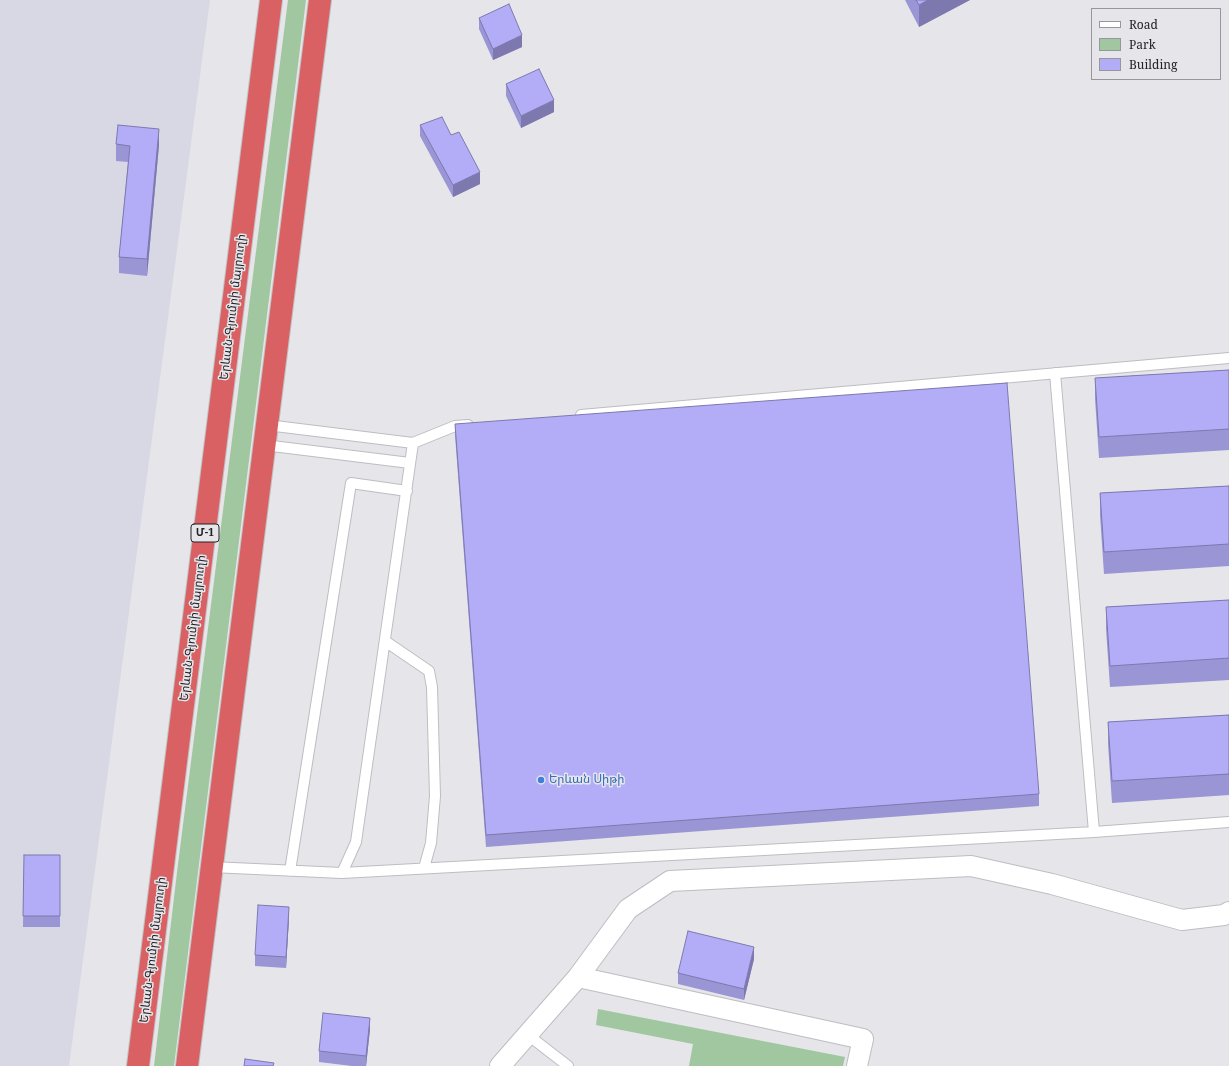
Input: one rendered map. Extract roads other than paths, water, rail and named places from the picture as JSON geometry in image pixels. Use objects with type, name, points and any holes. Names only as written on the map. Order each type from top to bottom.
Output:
[{"type":"highway","name":"Երևան-Գյումրի մայրուղի","points":[[138,1066],[272,0]]},
{"type":"highway","points":[[187,1066],[320,0]]},
{"type":"street","points":[[500,1066],[578,977],[628,909],[670,881],[971,866],[1052,884],[1182,920],[1224,915],[1229,912]]},
{"type":"street","points":[[578,977],[863,1039],[857,1066]]},
{"type":"lane","points":[[573,416],[1229,358]]},
{"type":"lane","points":[[1055,373],[1094,832]]},
{"type":"lane","points":[[265,435],[413,443],[455,426],[478,424]]},
{"type":"lane","points":[[265,435],[410,463]]},
{"type":"lane","points":[[342,873],[356,842],[413,443]]},
{"type":"lane","points":[[290,871],[351,483],[407,491]]},
{"type":"lane","points":[[385,641],[429,671],[431,682],[435,796],[431,843],[424,868]]},
{"type":"lane","points":[[211,867],[342,873],[1094,832],[1229,822]]},
{"type":"lane","points":[[528,1035],[568,1066]]},
{"type":"place","name":"Երևան Սիթի","points":[[541,780]]}]
